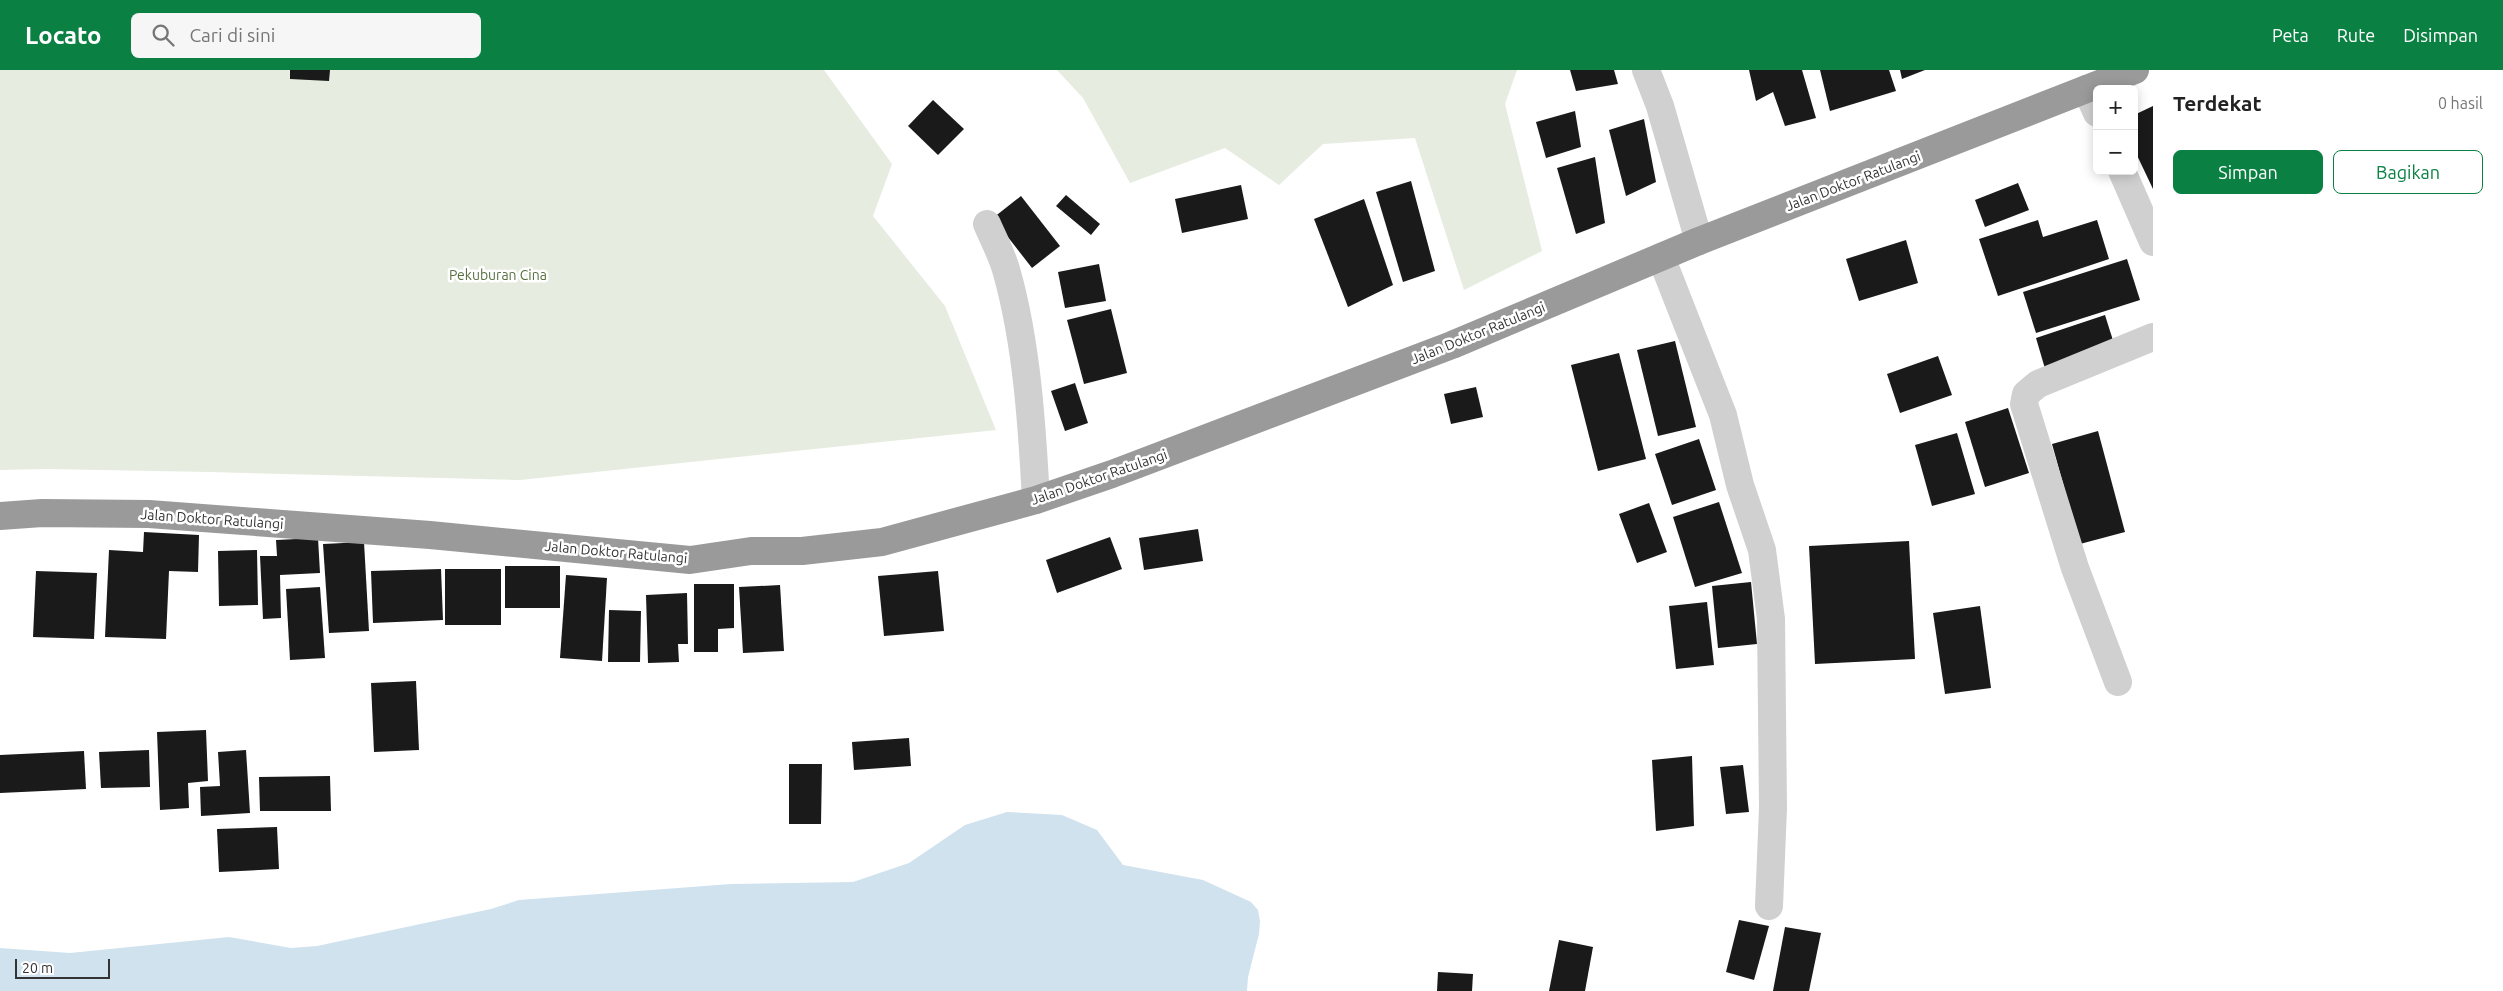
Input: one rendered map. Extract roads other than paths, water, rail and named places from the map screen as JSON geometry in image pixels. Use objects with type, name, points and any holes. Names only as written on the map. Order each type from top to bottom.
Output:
[{"type":"highway","name":"Jalan Doktor Ratulangi","points":[[0,516],[42,513],[149,514],[430,535],[690,560],[751,551],[802,551],[882,542],[1036,500],[1112,474],[1452,345],[1699,241],[2092,101],[2134,70]]},
{"type":"street","points":[[1646,70],[1660,106],[1699,241]]},
{"type":"street","points":[[2124,175],[2153,242]]},
{"type":"street","points":[[987,224],[1007,271],[1016,309],[1033,441],[1036,500]]},
{"type":"street","points":[[1661,257],[1722,415],[1740,485],[1762,550],[1771,619],[1773,808],[1769,906]]},
{"type":"street","points":[[2118,682],[2075,568],[2024,404],[2026,394],[2038,384],[2153,337]]},
{"type":"water","points":[[1007,812],[1062,815],[1097,830],[1123,865],[1203,880],[1251,902],[1258,910],[1260,921],[1259,934],[1248,977],[1247,991],[0,991],[0,948],[70,953],[229,937],[291,948],[317,946],[491,909],[519,900],[731,884],[853,882],[909,863],[965,825]]},
{"type":"park label","name":"Pekuburan Cina","points":[[498,275]]}]
